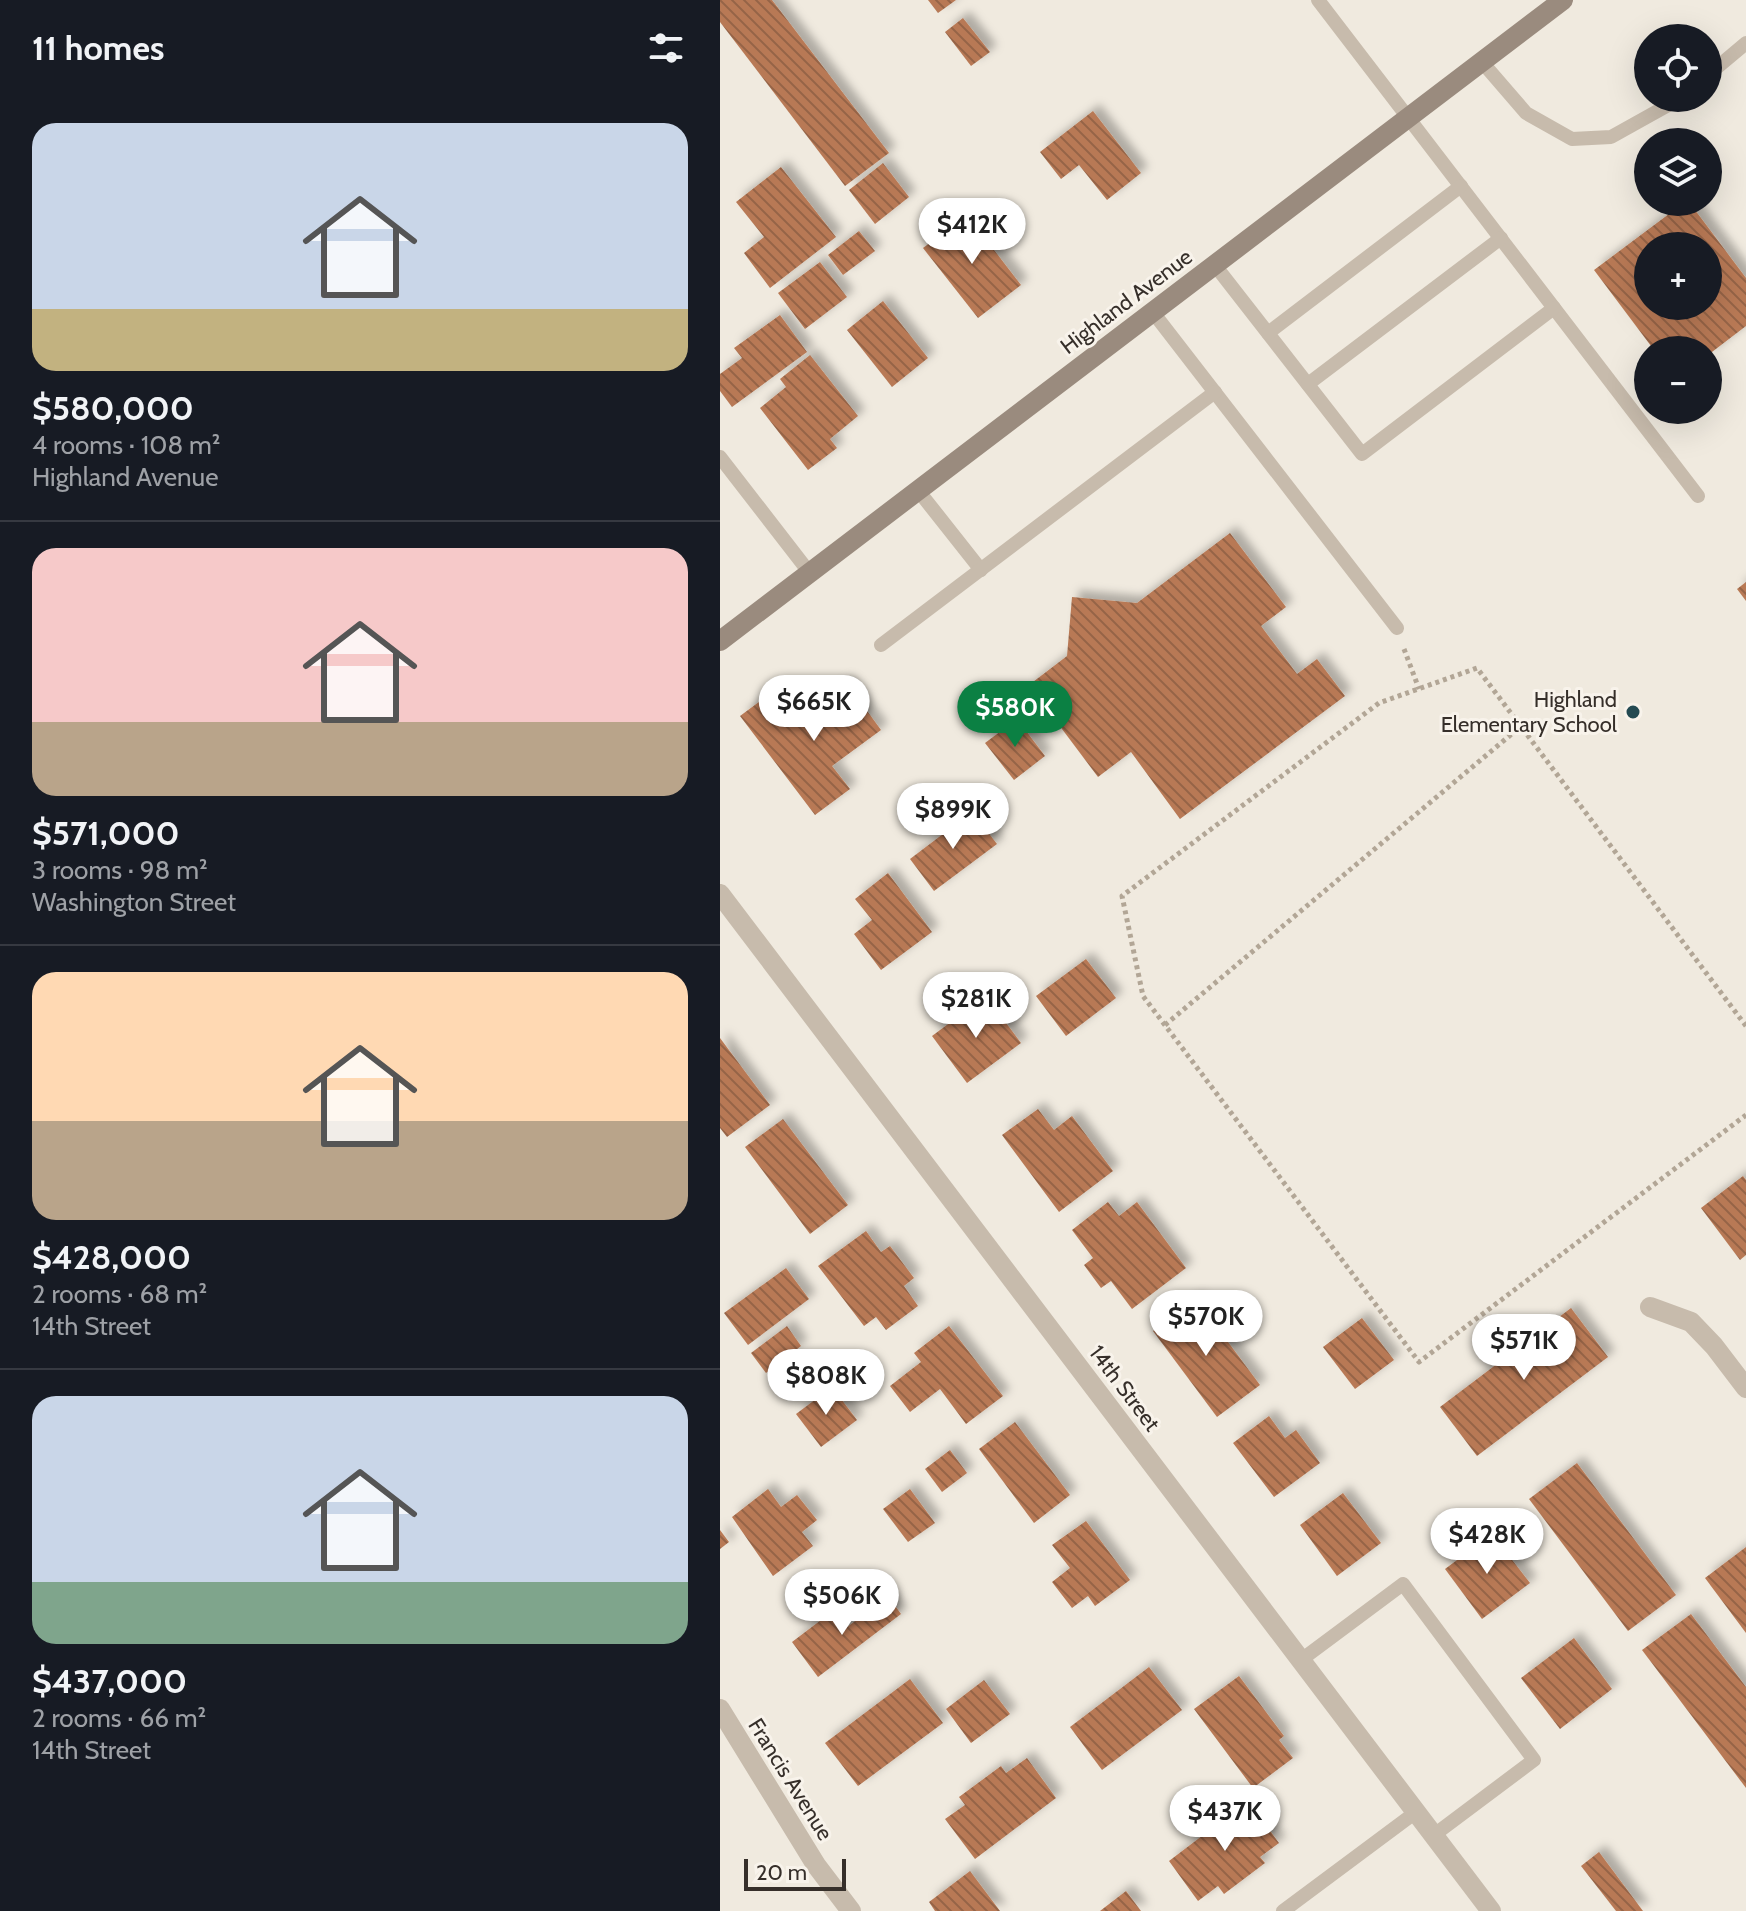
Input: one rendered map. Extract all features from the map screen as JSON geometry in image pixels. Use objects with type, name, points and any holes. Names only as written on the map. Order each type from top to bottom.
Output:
[{"type":"main road","name":"Highland Avenue","points":[[720,641],[1563,0]]},
{"type":"street","name":"14th Street","points":[[720,894],[1491,1911]]},
{"type":"street","points":[[1650,1307],[1691,1322],[1746,1388]]},
{"type":"street","name":"Francis Avenue","points":[[720,1709],[816,1865],[851,1911]]},
{"type":"lane","points":[[1318,0],[1698,496]]},
{"type":"lane","points":[[1722,63],[1746,43]]},
{"type":"lane","points":[[1482,62],[1526,113],[1572,139],[1611,137],[1656,112]]},
{"type":"lane","points":[[1268,333],[1461,186]]},
{"type":"lane","points":[[1308,384],[1501,238]]},
{"type":"lane","points":[[1214,264],[1362,454],[1554,308]]},
{"type":"lane","points":[[1152,311],[1397,628]]},
{"type":"lane","points":[[881,645],[1215,392]]},
{"type":"lane","points":[[720,457],[809,572]]},
{"type":"lane","points":[[917,489],[981,570]]},
{"type":"lane","points":[[1301,1660],[1403,1584],[1534,1760],[1434,1835]]},
{"type":"lane","points":[[1283,1911],[1416,1812]]},
{"type":"path","points":[[1397,628],[1419,689]]},
{"type":"path","points":[[1746,1026],[1477,668],[1379,703],[1122,896],[1143,996],[1419,1362],[1746,1115]]},
{"type":"path","points":[[1165,1025],[1520,727]]},
{"type":"building","points":[[720,0],[772,0],[889,153],[845,186],[720,22]]},
{"type":"building","points":[[928,0],[956,0],[938,13]]},
{"type":"building","points":[[963,18],[990,52],[971,66],[945,32]]},
{"type":"building","points":[[1093,111],[1141,173],[1107,200],[1079,165],[1061,179],[1040,152]]},
{"type":"building","points":[[883,163],[909,197],[875,224],[849,190]]},
{"type":"building","points":[[781,167],[836,237],[770,288],[744,253],[764,237],[736,202]]},
{"type":"building","points":[[967,215],[1021,285],[978,318],[923,248]]},
{"type":"building","points":[[1666,216],[1700,216],[1712,232],[1645,232]]},
{"type":"building","points":[[859,231],[875,251],[843,275],[828,255]]},
{"type":"building","points":[[1634,240],[1634,320],[1722,320],[1722,246],[1746,278],[1746,326],[1722,344],[1722,336],[1644,336],[1594,270]]},
{"type":"building","points":[[820,262],[847,297],[805,329],[778,293]]},
{"type":"building","points":[[883,301],[928,358],[892,387],[847,330]]},
{"type":"building","points":[[780,315],[807,352],[732,407],[720,391],[720,374],[742,358],[734,348]]},
{"type":"building","points":[[810,355],[858,416],[830,439],[837,448],[808,470],[760,408],[786,387],[780,379]]},
{"type":"building","points":[[1230,533],[1286,607],[1261,626],[1297,674],[1317,659],[1345,696],[1180,819],[1131,752],[1098,777],[1029,685],[1067,656],[1072,597],[1137,603]]},
{"type":"building","points":[[1746,582],[1746,601],[1737,589]]},
{"type":"building","points":[[846,682],[881,730],[832,766],[850,789],[815,815],[740,716],[767,696],[789,725]]},
{"type":"building","points":[[1017,719],[1045,756],[1014,780],[985,743]]},
{"type":"building","points":[[972,812],[997,844],[934,891],[910,859]]},
{"type":"building","points":[[888,873],[932,932],[881,970],[854,934],[872,920],[855,899]]},
{"type":"building","points":[[1086,959],[1116,998],[1066,1036],[1036,996]]},
{"type":"building","points":[[986,996],[1021,1043],[967,1083],[932,1036]]},
{"type":"building","points":[[720,1038],[770,1105],[727,1137],[720,1128]]},
{"type":"building","points":[[1038,1109],[1054,1130],[1072,1116],[1113,1171],[1059,1212],[1002,1135]]},
{"type":"building","points":[[783,1119],[848,1205],[810,1234],[745,1147]]},
{"type":"building","points":[[1743,1176],[1746,1180],[1746,1255],[1740,1260],[1701,1208]]},
{"type":"building","points":[[1108,1202],[1119,1216],[1137,1202],[1186,1268],[1132,1309],[1111,1281],[1101,1288],[1084,1265],[1093,1258],[1072,1230]]},
{"type":"building","points":[[866,1231],[881,1252],[890,1246],[914,1278],[904,1286],[918,1306],[886,1330],[876,1317],[864,1326],[818,1266]]},
{"type":"building","points":[[786,1268],[809,1299],[748,1345],[724,1313]]},
{"type":"building","points":[[1196,1299],[1260,1385],[1217,1417],[1153,1331]]},
{"type":"building","points":[[1571,1308],[1608,1357],[1477,1456],[1440,1407]]},
{"type":"building","points":[[1362,1318],[1394,1360],[1355,1389],[1323,1347]]},
{"type":"building","points":[[787,1326],[801,1346],[766,1373],[751,1353]]},
{"type":"building","points":[[949,1326],[1003,1396],[966,1424],[940,1389],[910,1412],[890,1386],[921,1362],[914,1353]]},
{"type":"building","points":[[832,1387],[857,1420],[821,1447],[796,1414]]},
{"type":"building","points":[[1269,1416],[1285,1438],[1296,1430],[1320,1463],[1274,1497],[1233,1443]]},
{"type":"building","points":[[1015,1422],[1070,1495],[1034,1523],[979,1449]]},
{"type":"building","points":[[950,1450],[967,1473],[942,1492],[925,1469]]},
{"type":"building","points":[[1577,1463],[1676,1595],[1628,1631],[1529,1499]]},
{"type":"building","points":[[768,1489],[781,1507],[797,1495],[817,1520],[802,1532],[813,1546],[773,1576],[732,1517]]},
{"type":"building","points":[[910,1489],[935,1523],[908,1542],[883,1509]]},
{"type":"building","points":[[1343,1493],[1381,1543],[1337,1576],[1300,1525]]},
{"type":"building","points":[[1086,1521],[1130,1580],[1095,1606],[1088,1596],[1072,1608],[1052,1582],[1070,1568],[1052,1545]]},
{"type":"building","points":[[720,1530],[729,1542],[720,1549]]},
{"type":"building","points":[[1492,1534],[1530,1583],[1482,1619],[1445,1569]]},
{"type":"building","points":[[1746,1547],[1746,1633],[1705,1578]]},
{"type":"building","points":[[888,1596],[901,1614],[818,1677],[792,1642],[829,1614],[842,1631]]},
{"type":"building","points":[[1691,1614],[1746,1687],[1746,1788],[1642,1650]]},
{"type":"building","points":[[1574,1638],[1612,1689],[1560,1729],[1521,1678]]},
{"type":"building","points":[[1149,1667],[1182,1710],[1102,1770],[1070,1727]]},
{"type":"building","points":[[1239,1676],[1284,1736],[1279,1740],[1293,1758],[1253,1788],[1194,1709]]},
{"type":"building","points":[[910,1679],[943,1723],[858,1786],[825,1743]]},
{"type":"building","points":[[984,1680],[1010,1714],[971,1743],[946,1709]]},
{"type":"building","points":[[1027,1758],[1056,1798],[975,1859],[945,1819],[965,1805],[959,1797],[1001,1766],[1006,1773]]},
{"type":"building","points":[[1248,1801],[1279,1843],[1260,1857],[1265,1863],[1224,1894],[1218,1886],[1198,1901],[1169,1861]]},
{"type":"building","points":[[1599,1852],[1643,1911],[1616,1911],[1581,1866]]},
{"type":"building","points":[[970,1871],[1000,1911],[935,1911],[929,1902]]},
{"type":"building","points":[[1126,1891],[1141,1911],[1100,1911]]},
{"type":"place","name":"Highland Elementary School","points":[[1633,712]]}]
